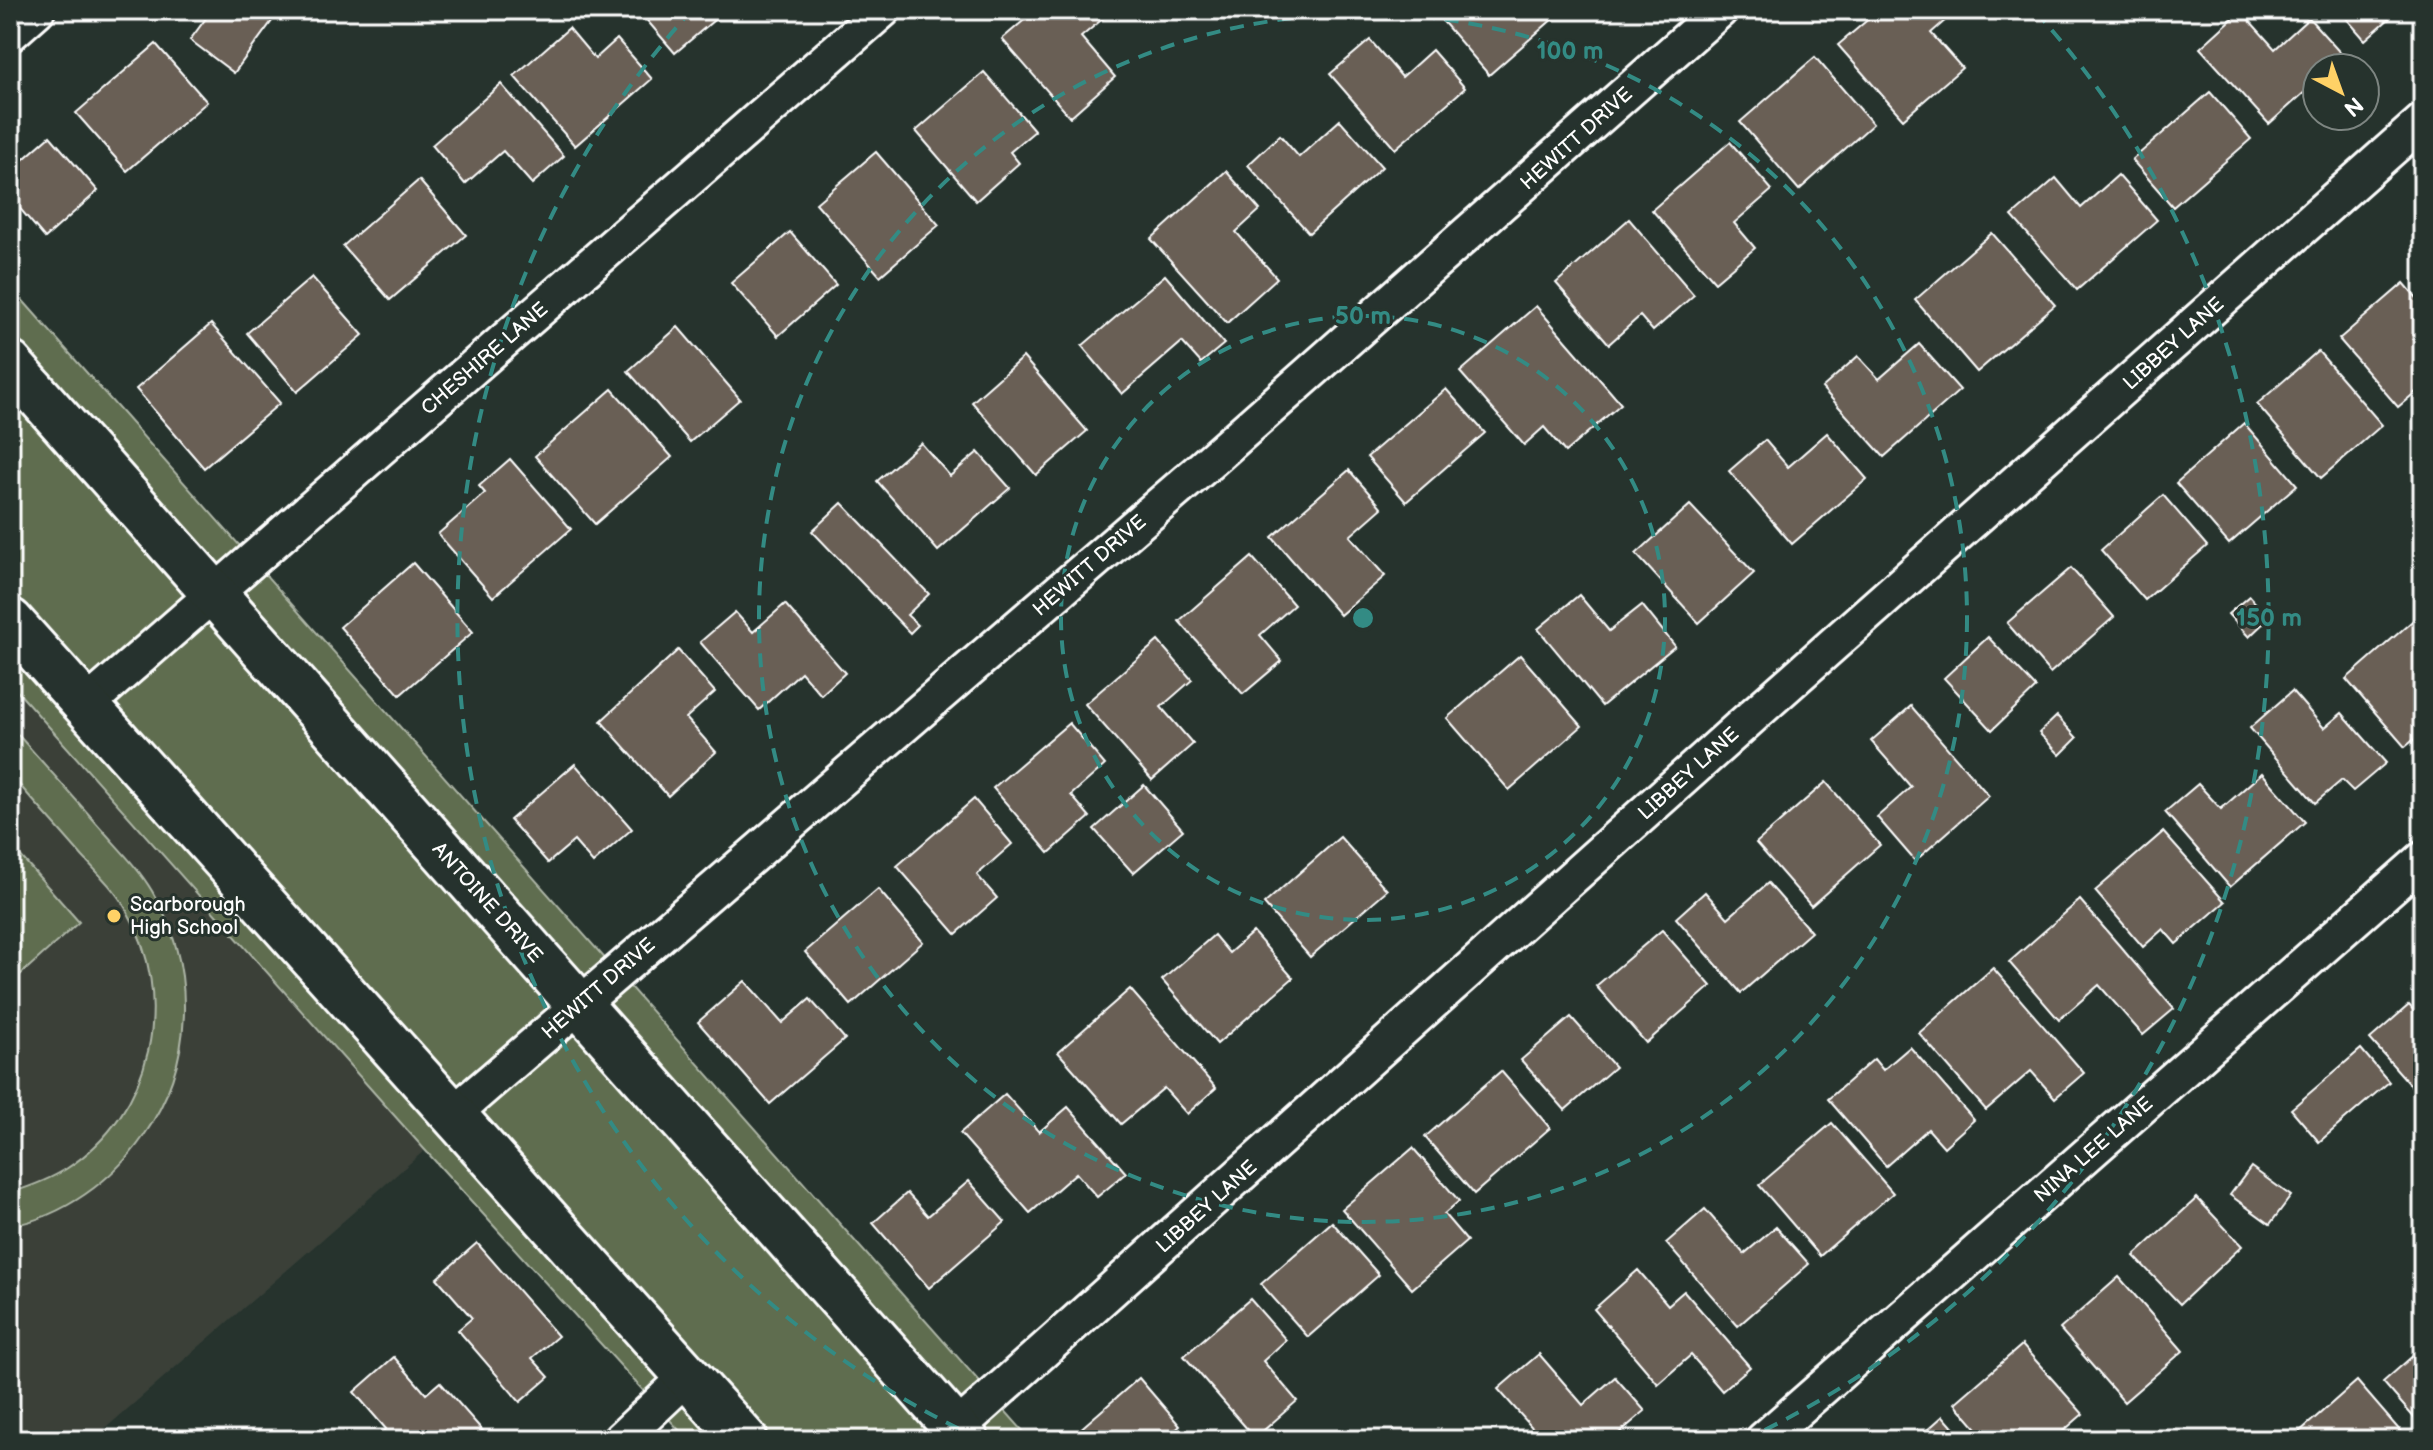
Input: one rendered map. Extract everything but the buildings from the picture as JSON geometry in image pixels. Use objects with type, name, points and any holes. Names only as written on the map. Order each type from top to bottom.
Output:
[{"type":"main road","name":"ANTOINE DRIVE","points":[[10,364],[961,1435]]},
{"type":"main road","points":[[10,621],[745,1440]]},
{"type":"street","points":[[10,34],[37,10]]},
{"type":"street","name":"CHESHIRE LANE","points":[[85,706],[883,10]]},
{"type":"street","name":"HEWITT DRIVE","points":[[453,1114],[1200,470],[1720,10]]},
{"type":"street","name":"LIBBEY LANE","points":[[961,1435],[1748,720],[2423,121]]},
{"type":"street","name":"NINA LEE LANE","points":[[1763,1440],[2423,859]]},
{"type":"street","points":[[620,1440],[688,1376]]},
{"type":"shaded area","name":"Scarborough High School","points":[[10,683],[425,1150],[92,1440],[10,1440]]},
{"type":"green space","points":[[10,286],[1031,1440],[688,1440],[425,1150],[10,683]]},
{"type":"green space","points":[[10,726],[127,857],[152,891],[167,921],[177,952],[183,984],[184,1016],[172,1079],[160,1109],[131,1153],[102,1182],[67,1205],[10,1226],[10,1193],[66,1169],[96,1145],[120,1117],[137,1085],[148,1051],[153,1015],[151,979],[142,943],[126,909],[106,882],[10,774]]},
{"type":"green space","points":[[10,844],[79,922],[10,984]]},
{"type":"place","name":"Scarborough High School","points":[[114,916]]}]
